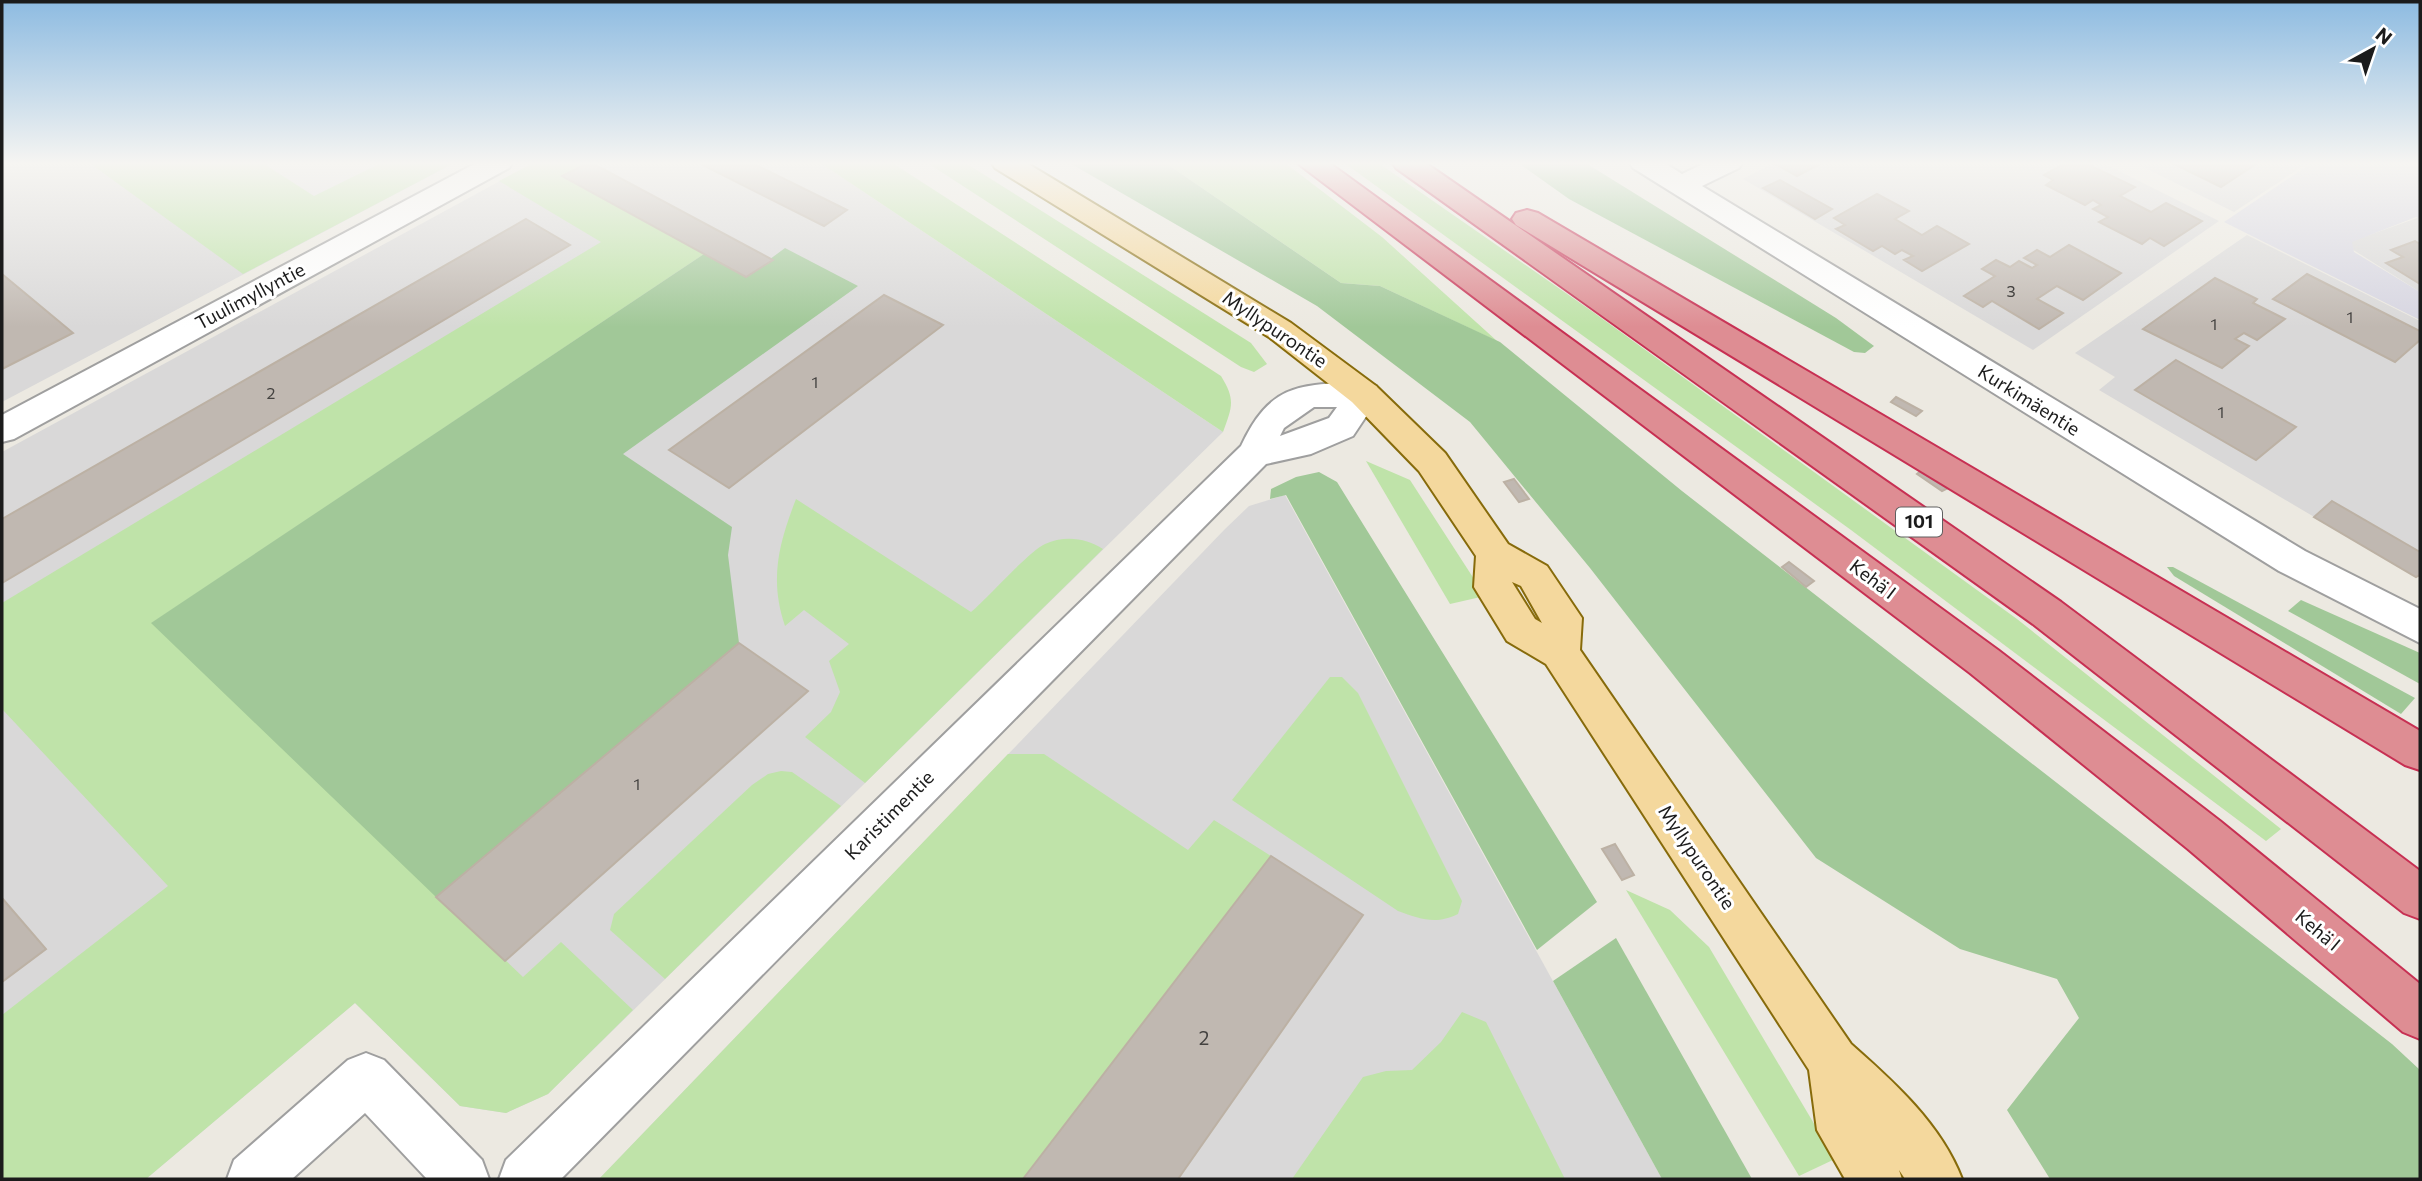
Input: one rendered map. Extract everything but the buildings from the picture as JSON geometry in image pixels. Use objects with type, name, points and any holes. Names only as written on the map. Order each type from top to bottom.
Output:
[{"type":"highway","name":"Kehä I","points":[[1385,217],[1698,447],[1988,667],[2203,834],[2420,1015]]},
{"type":"highway","name":"101","points":[[1484,217],[2047,613],[2420,898]]},
{"type":"highway","points":[[1525,217],[2420,752]]},
{"type":"main road","name":"Myllypurontie","points":[[1096,217],[1280,330],[1364,394],[1432,462],[1494,554],[1493,587],[1521,630],[1560,653],[1833,1062],[1885,1107],[1936,1179]]},
{"type":"main road","name":"Myllypurontie","points":[[1833,1062],[1843,1130],[1876,1179]]},
{"type":"street","name":"Tuulimyllyntie","points":[[2,430],[397,217]]},
{"type":"street","name":"Kurkimäentie","points":[[1733,217],[2292,561],[2420,627]]},
{"type":"street","name":"Karistimentie","points":[[525,1179],[1255,453],[1299,445],[1341,427],[1364,394]]},
{"type":"street","points":[[253,1179],[366,1078],[463,1179]]},
{"type":"shaded area","points":[[2,217],[352,217],[2,402]]},
{"type":"shaded area","points":[[434,217],[901,217],[1223,432],[548,1094],[506,1113],[460,1106],[355,1003],[146,1179],[2,1179],[2,452]]},
{"type":"shaded area","points":[[1808,217],[2211,217],[2219,221],[2033,350]]},
{"type":"shaded area","points":[[2231,217],[2416,217],[2352,242],[2354,252],[2420,292],[2420,320],[2224,222]]},
{"type":"shaded area","points":[[2420,217],[2420,292],[2344,244]]},
{"type":"shaded area","points":[[2247,235],[2420,321],[2420,576],[2416,577],[2099,390],[2115,377],[2075,353]]},
{"type":"shaded area","points":[[1285,495],[1662,1179],[599,1179],[1225,529],[1249,506]]},
{"type":"green space","points":[[164,217],[351,217],[243,274]]},
{"type":"green space","points":[[559,217],[636,217],[704,254],[152,623],[523,977],[561,942],[633,1010],[548,1094],[506,1113],[460,1106],[355,1003],[146,1179],[2,1179],[2,1015],[168,886],[2,709],[2,603],[601,242]]},
{"type":"green space","points":[[901,217],[976,217],[1221,376],[1231,398],[1229,416],[1223,432]]},
{"type":"green space","points":[[1011,217],[1051,217],[1251,343],[1267,364],[1254,372],[1241,367]]},
{"type":"green space","points":[[1163,217],[1245,217],[1341,283],[1380,286],[1500,342],[1682,491],[2392,1044],[2420,1070],[2420,1179],[2050,1179],[2007,1110],[2079,1018],[2057,979],[1960,949],[1816,858],[1590,568],[1470,422],[1317,306]]},
{"type":"green space","points":[[1245,217],[1356,217],[1382,237],[1497,341],[1380,286],[1341,283]]},
{"type":"green space","points":[[1419,217],[1456,217],[1593,312],[2017,619],[2281,829],[2266,841],[1851,530]]},
{"type":"green space","points":[[1603,217],[1673,217],[1836,318],[1874,346],[1865,353],[1854,352]]},
{"type":"green space","points":[[785,248],[858,286],[623,454],[732,527],[728,555],[739,643],[436,897],[151,623],[704,254],[746,277]]},
{"type":"green space","points":[[1366,461],[1410,480],[1485,596],[1450,604]]},
{"type":"green space","points":[[1319,472],[1337,482],[1597,902],[1537,950],[1286,495],[1270,499],[1271,489],[1296,477]]},
{"type":"green space","points":[[796,499],[971,612],[1045,544],[1060,539],[1075,539],[1090,542],[1103,549],[865,783],[805,737],[831,712],[840,692],[829,661],[849,644],[804,610],[785,626],[778,593],[778,561]]},
{"type":"green space","points":[[2167,567],[2173,567],[2415,698],[2401,714],[2174,576]]},
{"type":"green space","points":[[2301,600],[2420,653],[2420,684],[2288,611]]},
{"type":"green space","points":[[1330,677],[1342,677],[1358,693],[1462,901],[1458,914],[1435,920],[1398,911],[1232,800]]},
{"type":"green space","points":[[1008,754],[1044,754],[1188,850],[1214,820],[1271,856],[1023,1179],[599,1179]]},
{"type":"green space","points":[[792,772],[841,806],[665,979],[610,930],[614,914],[752,785],[768,774]]},
{"type":"green space","points":[[1626,890],[1670,910],[1709,947],[1835,1159],[1799,1176]]},
{"type":"green space","points":[[1616,938],[1752,1179],[1662,1179],[1553,981]]},
{"type":"green space","points":[[1462,1012],[1486,1022],[1565,1179],[1292,1179],[1363,1077],[1386,1071],[1412,1070],[1441,1042]]}]
